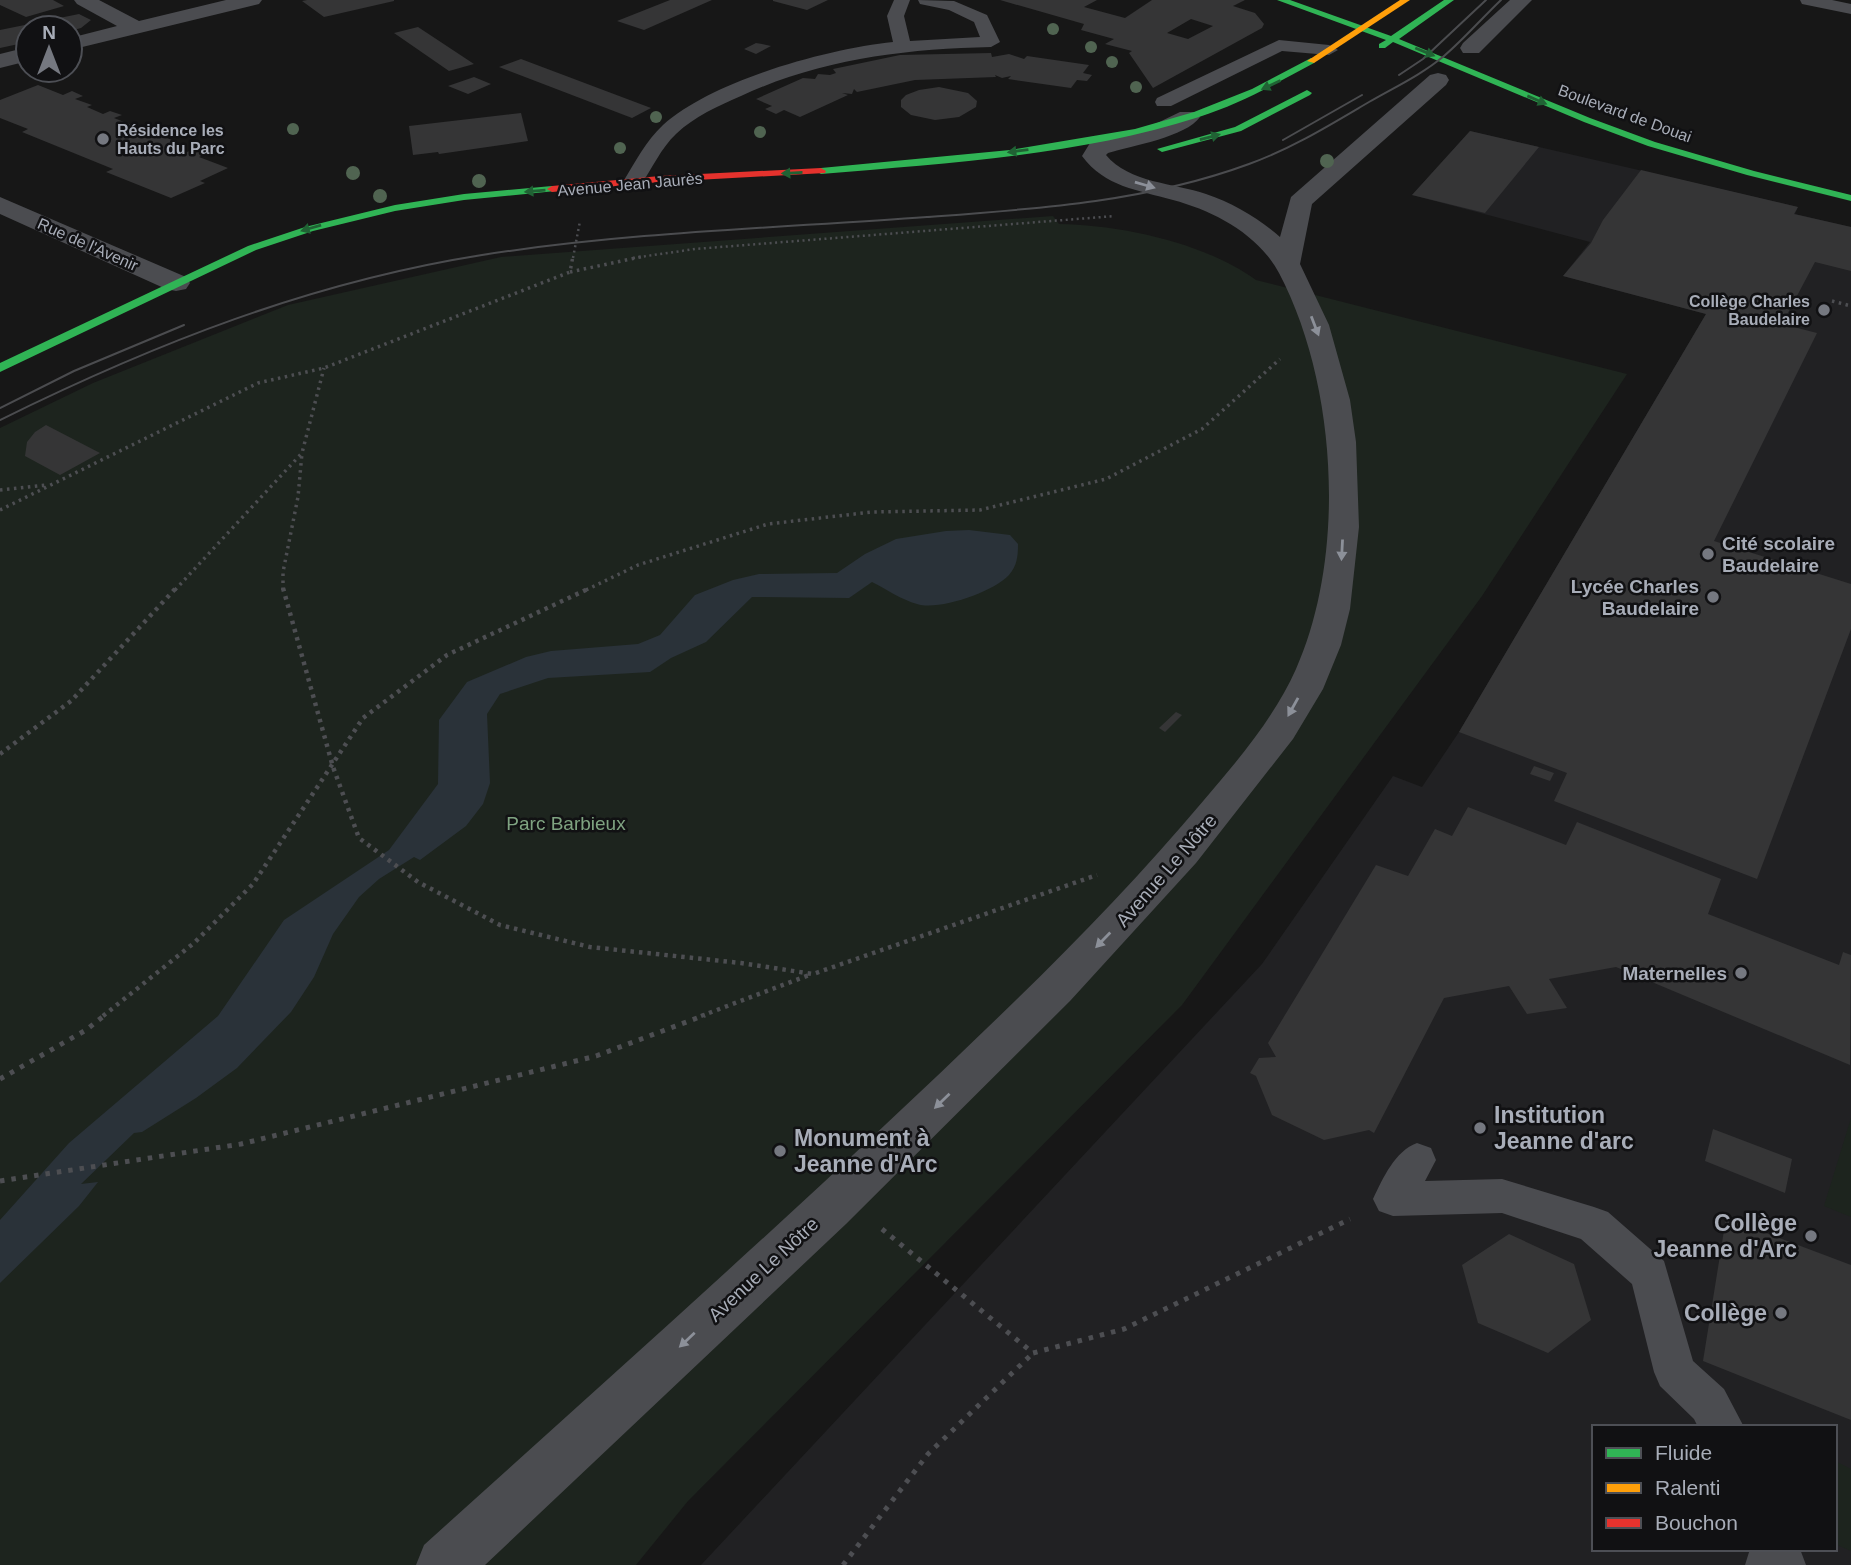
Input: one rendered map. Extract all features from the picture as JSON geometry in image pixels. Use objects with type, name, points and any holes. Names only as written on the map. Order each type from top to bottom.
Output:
[{"type":"main road","name":"Boulevard de Douai","points":[[1281,0],[1324,11],[1620,132],[1726,167],[1851,198]]},
{"type":"main road","points":[[1188,117],[1270,85],[1406,0]]},
{"type":"main road","points":[[1373,52],[1450,0]]},
{"type":"main road","points":[[1368,8],[1387,12],[1436,33]]},
{"type":"main road","name":"Avenue Jean Jaurès","points":[[0,369],[218,262],[281,237],[395,208],[464,197],[633,182],[801,173],[1012,152],[1086,154],[1166,148],[1230,132],[1268,116],[1320,85]]},
{"type":"main road","name":"Boulevard de Douai","points":[[1671,133],[1851,198]]},
{"type":"main road","points":[[744,191],[1044,165]]},
{"type":"main road","name":"Avenue Jean Jaurès","points":[[176,283],[365,232]]},
{"type":"street","points":[[84,0],[136,28]]},
{"type":"street","points":[[84,41],[252,0]]},
{"type":"street","points":[[1472,48],[1522,0]]},
{"type":"street","points":[[1287,264],[1300,202],[1438,80]]},
{"type":"street","points":[[1086,154],[1098,148],[1157,132],[1188,117]]},
{"type":"street","name":"Avenue Le Nôtre","points":[[444,1565],[990,1055],[1147,894],[1263,756],[1297,700],[1324,643],[1342,564],[1344,523],[1337,417],[1328,368],[1316,326],[1287,264],[1275,248],[1250,227],[1218,207],[1117,176],[1086,154]]},
{"type":"street","name":"Rue de l'Avenir","points":[[0,205],[176,283]]},
{"type":"lane","points":[[902,0],[898,4],[894,26],[903,45]]},
{"type":"lane","points":[[633,182],[667,132],[705,106],[758,79],[811,62],[903,45],[991,41],[981,19],[954,6],[926,0]]},
{"type":"lane","points":[[1808,0],[1851,9]]},
{"type":"lane","points":[[1188,117],[1164,102],[1279,44],[1329,50]]},
{"type":"lane","points":[[1392,1199],[1416,1160]]},
{"type":"lane","points":[[1392,1199],[1502,1196],[1594,1224],[1650,1274],[1675,1372],[1709,1404],[1721,1425]]},
{"type":"path","points":[[0,510],[258,383],[324,368],[570,272],[627,259],[695,249],[1116,216]]},
{"type":"path","points":[[570,272],[580,219]]},
{"type":"path","points":[[1832,301],[1851,306]]},
{"type":"path","points":[[0,1079],[86,1030],[194,943],[253,884],[363,718],[447,654],[638,565],[768,524],[872,512],[980,510],[1106,479],[1202,429],[1316,326]]},
{"type":"path","points":[[324,368],[302,453],[298,497],[283,572],[283,590],[333,767],[359,838],[418,882],[500,925],[590,947],[741,963],[813,974]]},
{"type":"path","points":[[0,754],[71,702],[302,453]]},
{"type":"path","points":[[0,490],[50,485]]},
{"type":"path","points":[[3,1180],[241,1144],[596,1056],[813,974],[1100,874]]},
{"type":"path","points":[[842,1196],[1033,1353]]},
{"type":"path","points":[[843,1565],[928,1454],[1033,1353],[1125,1329],[1280,1251],[1392,1199]]},
{"type":"shaded area","name":"Institution Jeanne d'arc","points":[[1470,131],[1798,207],[1795,214],[1851,227],[1851,1565],[701,1565],[1262,964],[1393,776],[1422,787],[1459,732],[1706,314],[1563,276],[1590,242],[1412,195]]},
{"type":"shaded area","points":[[969,530],[1010,535],[1018,544],[1018,553],[1009,575],[991,588],[965,599],[938,605],[917,604],[872,582],[849,598],[752,597],[706,642],[671,658],[650,672],[548,678],[500,694],[487,714],[490,783],[483,804],[466,826],[420,860],[414,857],[379,879],[359,897],[333,934],[314,977],[291,1012],[237,1068],[196,1098],[142,1132],[134,1133],[81,1184],[98,1182],[79,1206],[0,1283],[0,1220],[69,1143],[218,1016],[284,920],[389,850],[438,784],[439,720],[467,682],[526,657],[551,651],[638,644],[660,635],[695,595],[733,580],[759,574],[837,573],[865,554],[896,539]]},
{"type":"green space","name":"Parc Barbieux","points":[[1053,216],[1059,224],[1136,232],[1188,246],[1235,267],[1256,280],[1627,374],[1482,596],[1182,1005],[688,1501],[636,1565],[0,1565],[0,428],[93,383],[288,305],[501,257]]},
{"type":"green space","points":[[1851,1118],[1851,1217],[1824,1206]]},
{"type":"green space","points":[[1837,1462],[1851,1469],[1851,1551],[1837,1545]]},
{"type":"building","points":[[0,0],[53,0],[64,6],[36,14],[20,14],[0,5]]},
{"type":"building","points":[[670,0],[712,0],[644,30],[617,21]]},
{"type":"building","points":[[773,0],[828,0],[807,10],[773,1]]},
{"type":"building","points":[[1000,0],[1097,0],[1084,7],[1125,18],[1152,0],[1245,0],[1233,6],[1255,13],[1264,24],[1262,28],[1153,88],[1129,53],[1132,51],[1105,44],[1114,39],[1081,30],[1084,24]],"holes":[[[1191,19],[1213,26],[1188,39],[1167,33]]]},
{"type":"building","points":[[302,1],[394,1],[324,17]]},
{"type":"building","points":[[84,16],[91,20],[84,26]]},
{"type":"building","points":[[14,27],[14,45],[0,48],[0,30]]},
{"type":"building","points":[[418,27],[474,64],[449,71],[394,33]]},
{"type":"building","points":[[756,43],[771,46],[756,54],[744,49]]},
{"type":"building","points":[[991,53],[992,57],[1009,54],[1024,59],[1027,56],[1089,65],[1083,73],[1092,75],[1087,81],[1077,80],[1071,88],[995,75],[996,77],[915,80],[857,92],[854,89],[852,94],[842,93],[848,95],[800,117],[784,110],[776,114],[765,109],[772,106],[756,99],[803,78],[815,79],[818,74],[836,73],[833,69],[900,55]]},
{"type":"building","points":[[521,59],[651,108],[632,118],[499,67]]},
{"type":"building","points":[[474,77],[491,84],[468,94],[448,86]]},
{"type":"building","name":"Résidence les Hauts du Parc","points":[[38,85],[63,95],[72,91],[83,96],[75,99],[92,105],[87,107],[103,114],[110,111],[122,115],[114,118],[147,131],[154,128],[166,132],[159,135],[177,142],[170,145],[187,152],[196,148],[207,153],[199,157],[228,168],[200,181],[205,183],[171,198],[106,172],[113,169],[22,132],[28,129],[0,118],[0,100]]},
{"type":"building","points":[[939,87],[968,93],[977,101],[976,107],[959,117],[935,120],[911,115],[901,107],[901,100],[906,95]]},
{"type":"building","points":[[521,113],[528,141],[439,154],[413,155],[409,126]]},
{"type":"building","points":[[1470,131],[1539,147],[1485,213],[1412,195]]},
{"type":"building","name":"Cité scolaire Baudelaire","points":[[1641,170],[1798,207],[1794,214],[1851,227],[1851,271],[1815,262],[1782,324],[1817,333],[1714,541],[1851,584],[1851,629],[1757,879],[1554,801],[1567,773],[1459,732],[1706,314],[1563,276],[1591,243],[1603,220]]},
{"type":"building","points":[[46,425],[100,453],[60,475],[25,456],[27,442],[35,432]]},
{"type":"building","points":[[1176,712],[1182,715],[1165,732],[1159,728]]},
{"type":"building","points":[[1534,766],[1554,773],[1550,781],[1530,774]]},
{"type":"building","name":"Maternelles","points":[[1468,807],[1566,845],[1577,822],[1721,879],[1708,914],[1839,965],[1843,952],[1851,955],[1850,1065],[1616,967],[1549,979],[1567,1008],[1527,1014],[1509,986],[1444,998],[1374,1133],[1369,1130],[1324,1140],[1272,1115],[1256,1076],[1250,1073],[1259,1058],[1276,1057],[1268,1043],[1376,865],[1408,876],[1435,829],[1452,836]]},
{"type":"building","points":[[1713,1129],[1792,1159],[1785,1193],[1705,1161]]},
{"type":"building","name":"Collège","points":[[1726,1218],[1851,1265],[1851,1420],[1703,1361]]},
{"type":"building","points":[[1509,1234],[1574,1264],[1591,1320],[1548,1353],[1478,1323],[1462,1265]]},
{"type":"tram line","points":[[1399,75],[1423,59],[1486,0]]},
{"type":"tram line","points":[[0,420],[116,366],[235,319],[356,281],[419,267],[482,255],[593,241],[1050,207],[1131,195],[1210,177],[1265,158],[1296,143],[1417,75],[1451,49],[1501,0]]},
{"type":"tram line","points":[[1283,140],[1362,95]]},
{"type":"tram line","points":[[0,408],[74,371],[184,325]]},
{"type":"traffic: fast","points":[[1281,0],[1398,41],[1587,120],[1652,144],[1851,198]]},
{"type":"traffic: fast","points":[[1382,46],[1450,0]]},
{"type":"traffic: fast","points":[[821,171],[1010,153],[1136,132],[1197,114],[1256,91],[1311,61]]},
{"type":"traffic: fast","points":[[1162,149],[1238,129],[1307,93]]},
{"type":"traffic: fast","points":[[0,368],[252,248],[309,229],[395,208],[464,197],[552,189]]},
{"type":"traffic: slow","points":[[1311,61],[1406,0]]},
{"type":"traffic: jam","points":[[552,189],[660,179],[821,171]]},
{"type":"place","name":"Résidence les Hauts du Parc","points":[[103,139]]},
{"type":"place","name":"Collège Charles Baudelaire","points":[[1824,310]]},
{"type":"place","name":"Cité scolaire Baudelaire","points":[[1708,554]]},
{"type":"place","name":"Lycée Charles Baudelaire","points":[[1713,597]]},
{"type":"place","name":"Maternelles","points":[[1741,973]]},
{"type":"place","name":"Institution Jeanne d'arc","points":[[1480,1128]]},
{"type":"place","name":"Monument à Jeanne d'Arc","points":[[780,1151]]},
{"type":"place","name":"Collège Jeanne d'Arc","points":[[1811,1236]]},
{"type":"place","name":"Collège","points":[[1781,1313]]}]
